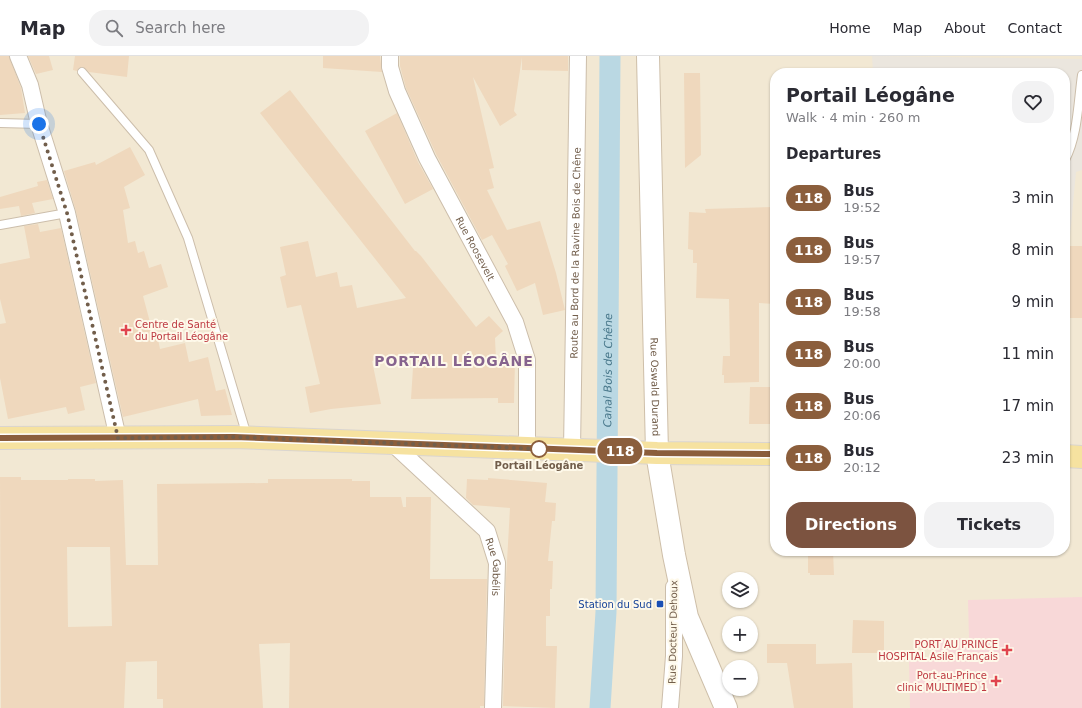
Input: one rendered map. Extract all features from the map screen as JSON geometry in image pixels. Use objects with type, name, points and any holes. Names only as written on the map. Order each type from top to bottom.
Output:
[{"type":"main road","name":"Rue Oswald Durand","points":[[648,56],[648,452],[674,555],[687,617],[726,708]]},
{"type":"main road","points":[[0,438],[248,438],[575,450],[770,454]]},
{"type":"main road","points":[[1070,456],[1082,457]]},
{"type":"street","points":[[18,56],[30,85],[39,124],[67,213],[118,438]]},
{"type":"street","name":"Rue Roosevelt","points":[[390,56],[390,68],[397,91],[427,158],[515,322],[528,360],[526,448]]},
{"type":"street","name":"Route au Bord de la Ravine Bois de Chêne","points":[[575,450],[578,56]]},
{"type":"street","name":"Rue Gabélis","points":[[394,444],[487,531],[497,563],[493,708]]},
{"type":"street","name":"Rue Docteur Dehoux","points":[[670,708],[674,656],[674,555]]},
{"type":"lane","points":[[82,72],[149,150],[188,238],[248,438]]},
{"type":"lane","points":[[1070,148],[1075,128],[1082,75]]},
{"type":"lane","points":[[0,123],[39,124]]},
{"type":"lane","points":[[0,225],[67,213]]},
{"type":"shaded area","points":[[0,56],[1082,56],[1082,708],[0,708]]},
{"type":"shaded area","points":[[872,56],[1082,59],[1082,170],[1076,172],[1070,236],[1070,68],[873,68]]},
{"type":"shaded area","name":"PORT AU PRINCE HOSPITAL Asile Français","points":[[1082,597],[1082,708],[910,708],[909,661],[933,661],[932,639],[969,638],[968,600]]},
{"type":"building","points":[[0,56],[9,56],[21,88],[25,113],[0,115]]},
{"type":"building","points":[[28,56],[49,56],[53,70],[36,74]]},
{"type":"building","points":[[75,56],[129,56],[127,77],[89,72],[83,67],[79,68],[77,71],[73,70]]},
{"type":"building","points":[[323,56],[380,56],[382,72],[323,68]]},
{"type":"building","points":[[400,56],[568,56],[568,71],[522,70],[522,57],[514,111],[517,115],[500,126],[473,77],[494,168],[489,169],[494,188],[487,190],[507,230],[540,221],[556,273],[565,310],[543,315],[535,283],[517,291],[505,266],[508,264],[492,235],[482,240],[436,154],[406,88],[400,66]]},
{"type":"building","points":[[684,73],[700,73],[701,155],[685,168]]},
{"type":"building","points":[[290,90],[476,327],[489,316],[503,331],[495,338],[496,360],[515,360],[514,403],[498,403],[498,398],[411,399],[414,352],[372,361],[381,404],[331,409],[310,413],[305,387],[320,384],[301,305],[287,308],[280,277],[286,275],[280,247],[308,241],[316,277],[337,272],[340,287],[352,285],[357,308],[406,298],[260,113]]},
{"type":"building","points":[[397,113],[418,162],[433,189],[405,204],[365,131]]},
{"type":"building","points":[[130,147],[145,175],[124,187],[130,208],[123,210],[128,243],[135,241],[138,253],[144,251],[149,268],[161,264],[168,287],[143,296],[151,326],[155,325],[160,349],[185,343],[189,362],[208,357],[216,391],[225,389],[232,415],[201,416],[198,399],[123,417],[76,211],[64,171],[95,162],[96,165]]},
{"type":"building","points":[[47,180],[53,199],[32,203],[35,213],[21,216],[19,206],[0,209],[0,197],[38,186],[37,182]]},
{"type":"building","points":[[770,207],[770,304],[759,303],[759,382],[724,383],[724,375],[722,375],[723,356],[730,356],[729,299],[696,298],[697,263],[693,263],[693,250],[688,249],[689,212],[706,213],[705,209]]},
{"type":"building","points":[[38,224],[40,232],[61,228],[96,383],[80,387],[85,410],[68,414],[66,407],[8,419],[0,378],[0,324],[6,323],[0,299],[0,264],[30,258],[24,226]]},
{"type":"building","points":[[1070,246],[1082,246],[1082,318],[1070,318]]},
{"type":"building","points":[[750,387],[770,387],[770,424],[749,424]]},
{"type":"building","points":[[0,477],[21,477],[21,480],[123,480],[126,565],[158,565],[157,484],[268,483],[268,479],[352,479],[352,481],[370,481],[370,497],[401,497],[403,507],[406,507],[406,497],[431,497],[430,579],[487,579],[484,706],[480,706],[480,708],[289,708],[290,643],[259,644],[263,708],[163,708],[163,699],[157,699],[157,661],[126,662],[124,708],[1,708]],"holes":[[[67,547],[110,547],[112,626],[68,627]]]},
{"type":"building","points":[[488,478],[547,483],[545,502],[556,503],[555,521],[552,521],[548,561],[553,561],[552,589],[550,589],[550,616],[546,616],[546,646],[557,646],[555,708],[503,706],[506,579],[510,508],[473,505],[466,498],[467,479],[488,480]]},
{"type":"building","points":[[808,556],[833,556],[834,575],[810,575],[810,573],[808,573]]},
{"type":"building","points":[[853,620],[884,621],[884,653],[852,653]]},
{"type":"building","points":[[767,644],[816,644],[816,664],[852,663],[853,708],[794,708],[787,663],[767,663]]},
{"type":"waterway","name":"Canal Bois de Chêne","points":[[600,708],[606,612],[610,56]]},
{"type":"bus line","name":"118","points":[[0,438],[234,437],[657,453],[770,454]]},
{"type":"place","name":"Centre de Santé du Portail Léogâne","points":[[126,330]]},
{"type":"place","name":"Portail Léogâne","points":[[539,449]]},
{"type":"place","name":"Station du Sud","points":[[660,604]]},
{"type":"place","name":"PORT AU PRINCE HOSPITAL Asile Français","points":[[1007,650]]},
{"type":"place","name":"Port-au-Prince clinic MULTIMED 1","points":[[996,681]]},
{"type":"district","name":"PORTAIL LÉOGÂNE","points":[[454,361]]},
{"type":"route","points":[[39,124],[67,213],[118,438],[234,437],[542,449],[539,449]]}]
